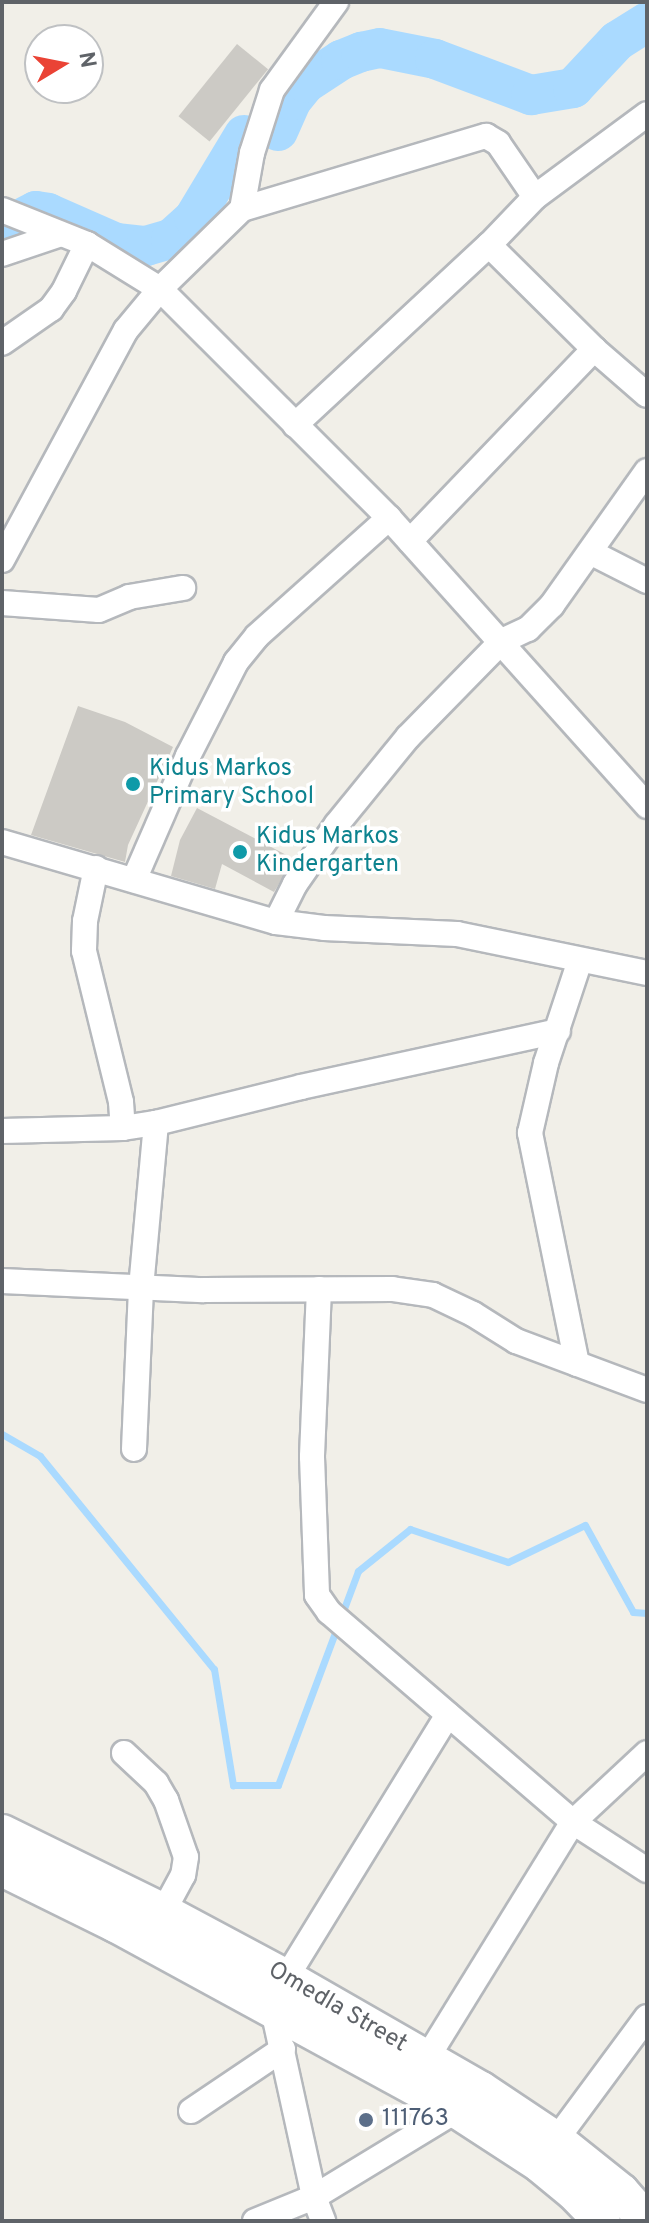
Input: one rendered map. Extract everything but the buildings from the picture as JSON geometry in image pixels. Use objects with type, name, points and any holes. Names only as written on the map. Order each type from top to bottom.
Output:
[{"type":"main road","name":"Omedla Street","points":[[2,1833],[163,1912],[280,1994],[418,2071],[556,2140],[646,2221]]},
{"type":"main road","name":"Omedla Street","points":[[2,1868],[116,1924],[280,1994]]},
{"type":"main road","name":"Omedla Street","points":[[418,2071],[457,2110],[540,2164],[574,2192],[623,2201]]},
{"type":"street","points":[[242,209],[252,153],[272,90],[336,2]]},
{"type":"street","points":[[295,425],[489,245],[535,197],[646,117]]},
{"type":"street","points":[[2,560],[126,330],[160,289],[242,209],[486,136],[498,143],[535,197]]},
{"type":"street","points":[[2,210],[87,244],[160,289],[389,518],[647,806]]},
{"type":"street","points":[[2,254],[61,234]]},
{"type":"street","points":[[2,343],[51,309],[64,291],[87,244]]},
{"type":"street","points":[[489,245],[594,349],[647,395]]},
{"type":"street","points":[[410,541],[594,349]]},
{"type":"street","points":[[276,922],[295,884],[337,824],[408,737],[502,641],[528,629],[592,553],[647,471]]},
{"type":"street","points":[[134,880],[188,756],[236,662],[257,636],[389,518]]},
{"type":"street","points":[[592,553],[647,581]]},
{"type":"street","points":[[2,603],[16,607],[99,610],[129,597],[183,588]]},
{"type":"street","points":[[2,842],[276,922],[324,928],[457,934],[647,973]]},
{"type":"street","points":[[96,868],[85,921],[84,951],[121,1102],[123,1128]]},
{"type":"street","points":[[577,1364],[530,1133],[546,1063],[580,960]]},
{"type":"street","points":[[2,1131],[123,1128],[156,1123],[316,1083],[558,1031]]},
{"type":"street","points":[[134,1449],[141,1288],[156,1123]]},
{"type":"street","points":[[2,1281],[141,1288],[392,1289],[433,1295],[473,1314],[516,1341],[647,1390]]},
{"type":"street","points":[[319,1289],[312,1457],[317,1595],[329,1612],[573,1822],[647,1870]]},
{"type":"street","points":[[323,2221],[314,2197],[283,2049],[280,1994],[448,1715]]},
{"type":"street","points":[[124,1753],[156,1783],[166,1800],[186,1857],[183,1875],[163,1912]]},
{"type":"street","points":[[418,2071],[573,1822],[647,1753]]},
{"type":"street","points":[[556,2140],[647,2017]]},
{"type":"street","points":[[191,2111],[283,2049]]},
{"type":"street","points":[[255,2221],[314,2197],[457,2110]]},
{"type":"waterway","points":[[278,131],[292,100],[306,83],[341,60],[361,52],[380,48],[435,59],[531,95],[573,88],[617,41],[647,22]]},
{"type":"waterway","points":[[26,216],[36,211],[48,213],[116,243],[146,246],[171,239],[194,218],[244,135]]},
{"type":"waterway","points":[[2,239],[19,222]]},
{"type":"waterway","points":[[2,1434],[40,1456],[214,1669],[233,1785],[278,1785],[358,1571],[410,1529],[508,1562],[585,1525],[633,1612],[647,1613]]},
{"type":"place","name":"Kidus Markos Primary School","points":[[133,784]]},
{"type":"place","name":"Kidus Markos Kindergarten","points":[[240,852]]},
{"type":"place","name":"111763","points":[[366,2120]]}]
